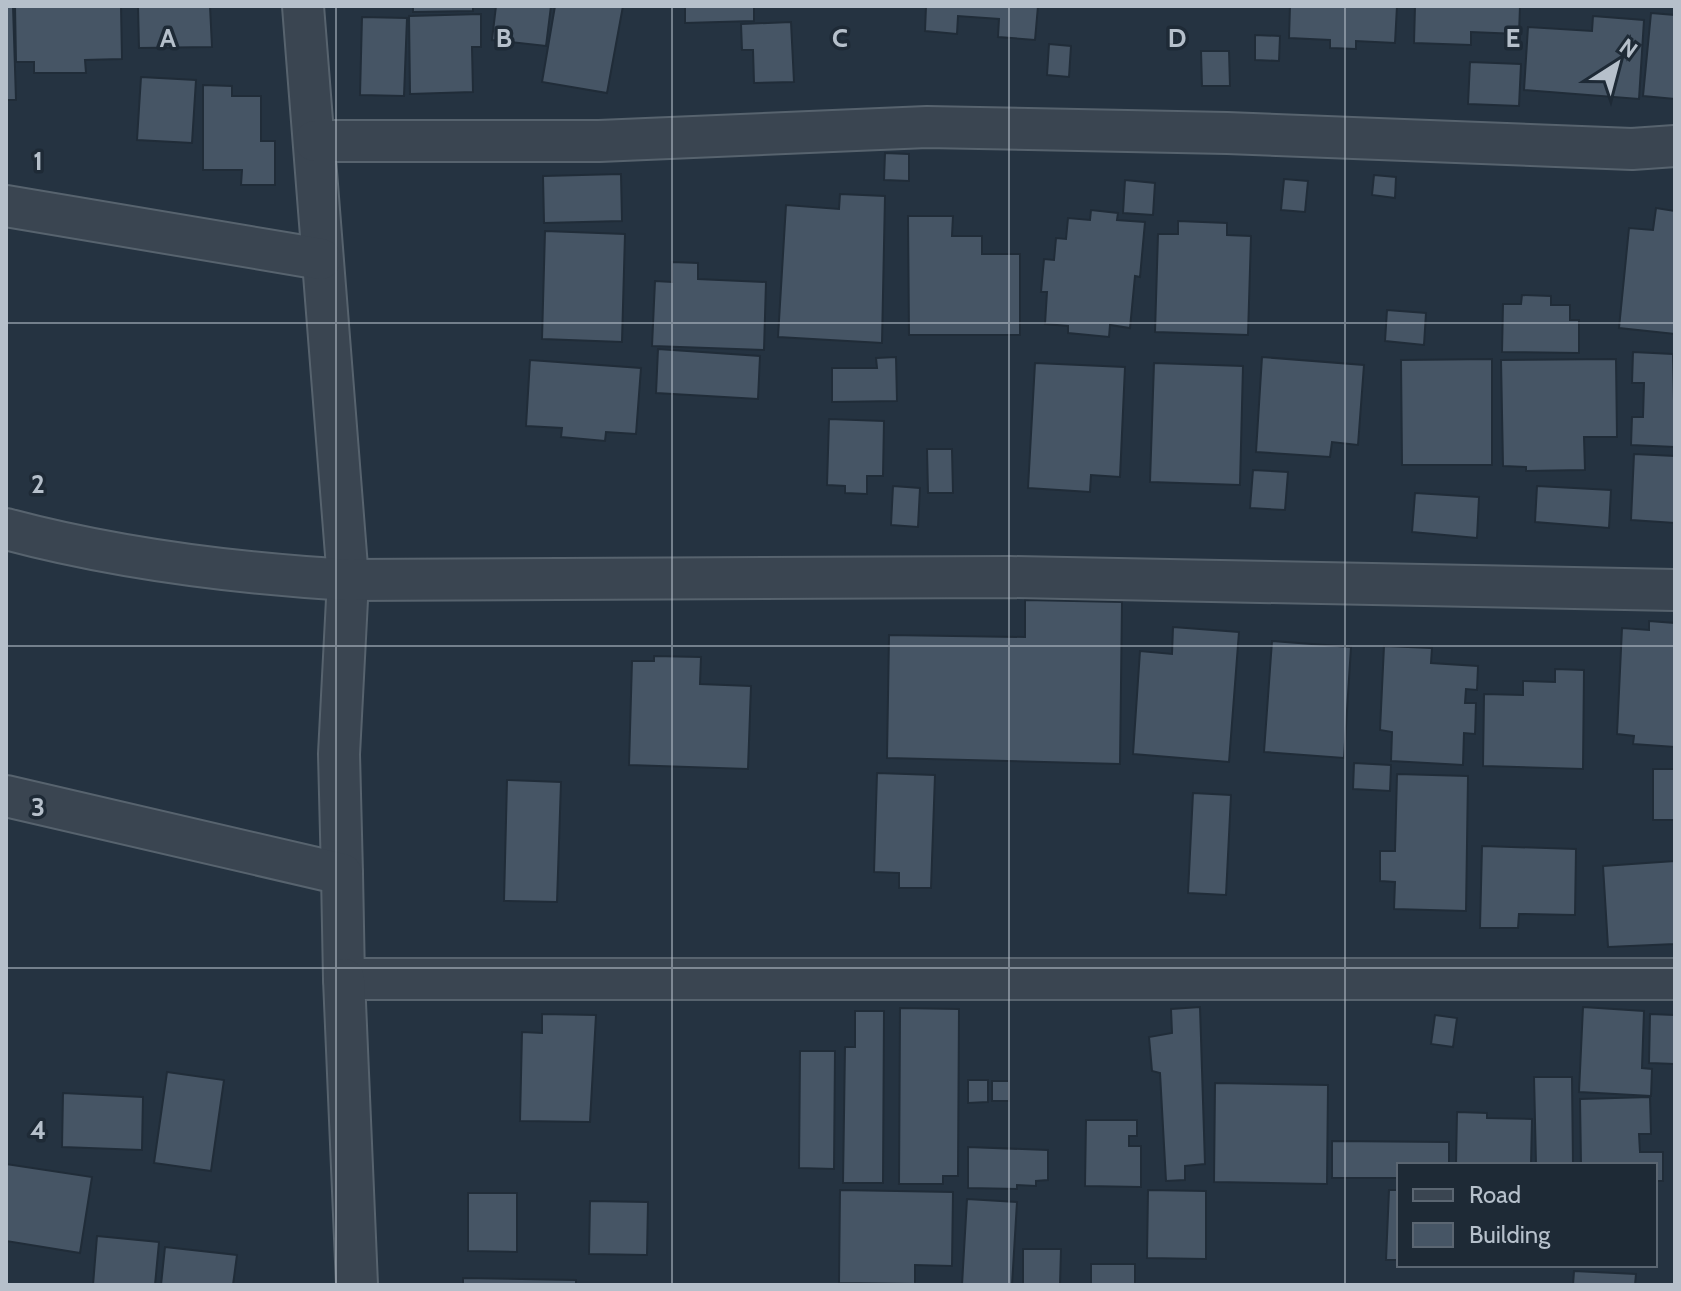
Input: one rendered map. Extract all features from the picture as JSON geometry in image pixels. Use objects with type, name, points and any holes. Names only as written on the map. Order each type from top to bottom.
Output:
[{"type":"street","points":[[303,6],[348,580],[339,754],[344,979],[357,1285]]},
{"type":"street","points":[[315,141],[599,141],[927,127],[1227,133],[1632,149],[1675,146]]},
{"type":"street","points":[[6,206],[321,259]]},
{"type":"street","points":[[6,529],[84,550],[252,574],[348,580],[1010,577],[1675,590]]},
{"type":"street","points":[[6,796],[342,874]]},
{"type":"street","points":[[344,979],[1675,979]]},
{"type":"building","points":[[6,6],[13,6],[16,100],[6,100]]},
{"type":"building","points":[[15,6],[121,6],[122,59],[85,60],[86,73],[34,73],[34,62],[16,62]]},
{"type":"building","points":[[138,6],[210,6],[212,47],[139,48]]},
{"type":"building","points":[[413,6],[473,6],[473,11],[413,12]]},
{"type":"building","points":[[496,6],[551,6],[546,46],[492,40]]},
{"type":"building","points":[[555,6],[623,6],[607,93],[542,82]]},
{"type":"building","points":[[685,6],[754,6],[754,21],[685,23]]},
{"type":"building","points":[[926,6],[1038,6],[1035,40],[998,37],[999,19],[958,16],[957,34],[925,31]]},
{"type":"building","points":[[1290,6],[1397,6],[1395,43],[1356,41],[1356,49],[1330,48],[1330,40],[1289,38]]},
{"type":"building","points":[[1415,6],[1520,6],[1519,34],[1471,32],[1471,45],[1414,43]]},
{"type":"building","points":[[1651,13],[1675,15],[1675,99],[1643,96]]},
{"type":"building","points":[[481,14],[481,47],[472,47],[473,92],[410,94],[409,16]]},
{"type":"building","points":[[1593,16],[1644,20],[1639,99],[1524,90],[1528,27],[1592,31]]},
{"type":"building","points":[[362,17],[407,18],[404,96],[360,95]]},
{"type":"building","points":[[791,22],[794,82],[754,83],[753,50],[742,50],[741,24]]},
{"type":"building","points":[[1255,35],[1280,36],[1279,61],[1255,60]]},
{"type":"building","points":[[1049,44],[1071,46],[1069,77],[1047,75]]},
{"type":"building","points":[[1201,51],[1229,51],[1230,86],[1202,86]]},
{"type":"building","points":[[1470,62],[1521,64],[1519,106],[1468,104]]},
{"type":"building","points":[[141,77],[196,80],[192,143],[137,140]]},
{"type":"building","points":[[203,85],[232,86],[232,96],[261,96],[261,141],[275,141],[275,185],[241,185],[242,170],[203,170]]},
{"type":"building","points":[[885,153],[909,154],[909,181],[884,180]]},
{"type":"building","points":[[621,174],[622,221],[544,223],[543,176]]},
{"type":"building","points":[[1374,175],[1396,177],[1395,198],[1372,195]]},
{"type":"building","points":[[1284,179],[1308,181],[1305,212],[1281,210]]},
{"type":"building","points":[[1125,180],[1155,183],[1153,215],[1123,213]]},
{"type":"building","points":[[840,194],[885,196],[882,343],[778,337],[786,205],[839,209]]},
{"type":"building","points":[[1656,208],[1675,211],[1675,334],[1619,328],[1629,228],[1653,230]]},
{"type":"building","points":[[1091,210],[1118,213],[1117,220],[1145,222],[1140,277],[1135,276],[1130,328],[1110,325],[1109,337],[1068,333],[1068,326],[1045,324],[1047,292],[1041,292],[1044,259],[1054,260],[1056,238],[1066,239],[1068,218],[1090,220]]},
{"type":"building","points":[[908,216],[953,216],[952,236],[982,236],[982,254],[1020,254],[1020,335],[909,335]]},
{"type":"building","points":[[1178,221],[1227,223],[1227,235],[1251,236],[1248,335],[1155,332],[1158,234],[1178,234]]},
{"type":"building","points":[[545,231],[625,234],[622,342],[542,339]]},
{"type":"building","points":[[672,262],[698,263],[698,279],[766,282],[764,350],[652,346],[655,281],[672,282]]},
{"type":"building","points":[[1522,295],[1551,296],[1551,305],[1570,305],[1570,320],[1579,320],[1579,353],[1502,352],[1503,304],[1521,304]]},
{"type":"building","points":[[1387,310],[1426,313],[1424,345],[1385,341]]},
{"type":"building","points":[[658,349],[760,356],[758,399],[656,393]]},
{"type":"building","points":[[1633,352],[1673,354],[1675,447],[1631,445],[1632,417],[1643,417],[1644,383],[1632,383]]},
{"type":"building","points":[[896,357],[897,401],[832,402],[832,368],[877,368],[876,358]]},
{"type":"building","points":[[1262,357],[1364,365],[1358,445],[1332,442],[1330,457],[1256,452]]},
{"type":"building","points":[[1492,359],[1492,465],[1402,465],[1401,360]]},
{"type":"building","points":[[1616,359],[1617,437],[1584,437],[1585,470],[1526,471],[1526,467],[1503,466],[1501,360]]},
{"type":"building","points":[[530,360],[641,368],[636,434],[606,432],[605,441],[561,437],[562,428],[526,426]]},
{"type":"building","points":[[1035,363],[1125,367],[1120,477],[1091,475],[1090,492],[1028,488]]},
{"type":"building","points":[[1154,363],[1243,366],[1240,485],[1150,482]]},
{"type":"building","points":[[829,419],[884,421],[883,476],[867,476],[867,494],[845,493],[845,486],[827,485]]},
{"type":"building","points":[[927,449],[952,449],[953,493],[928,493]]},
{"type":"building","points":[[1634,454],[1675,456],[1675,523],[1631,520]]},
{"type":"building","points":[[1253,470],[1288,472],[1285,510],[1250,508]]},
{"type":"building","points":[[893,486],[920,488],[918,527],[891,525]]},
{"type":"building","points":[[1537,486],[1611,490],[1609,528],[1535,522]]},
{"type":"building","points":[[1415,493],[1479,497],[1477,538],[1412,532]]},
{"type":"building","points":[[1025,600],[1122,602],[1120,764],[887,758],[889,635],[1025,637]]},
{"type":"building","points":[[1649,621],[1675,623],[1675,747],[1633,744],[1634,736],[1617,734],[1622,628],[1649,630]]},
{"type":"building","points":[[1173,627],[1239,632],[1229,762],[1133,754],[1140,651],[1172,654]]},
{"type":"building","points":[[1272,641],[1351,647],[1344,758],[1264,752]]},
{"type":"building","points":[[1384,646],[1432,648],[1431,663],[1478,666],[1477,690],[1466,689],[1465,703],[1476,703],[1475,734],[1464,733],[1463,765],[1391,761],[1392,732],[1380,730]]},
{"type":"building","points":[[654,656],[701,657],[700,684],[751,686],[748,769],[629,765],[632,661],[654,661]]},
{"type":"building","points":[[1555,669],[1584,670],[1583,769],[1483,766],[1484,694],[1523,695],[1523,681],[1555,682]]},
{"type":"building","points":[[1354,763],[1391,765],[1390,791],[1353,789]]},
{"type":"building","points":[[1653,769],[1675,769],[1675,820],[1653,820]]},
{"type":"building","points":[[877,773],[935,775],[931,888],[899,888],[899,873],[874,872]]},
{"type":"building","points":[[1397,774],[1468,776],[1466,911],[1394,909],[1395,882],[1380,881],[1380,851],[1395,851]]},
{"type":"building","points":[[507,780],[561,782],[557,902],[504,901]]},
{"type":"building","points":[[1193,793],[1231,795],[1226,895],[1188,893]]},
{"type":"building","points":[[1482,846],[1576,849],[1575,915],[1519,914],[1518,928],[1480,928]]},
{"type":"building","points":[[1675,861],[1675,944],[1608,947],[1603,866]]},
{"type":"building","points":[[1200,1007],[1205,1164],[1185,1166],[1185,1180],[1166,1181],[1160,1073],[1152,1071],[1149,1037],[1172,1033],[1171,1009]]},
{"type":"building","points":[[1583,1007],[1644,1011],[1642,1068],[1652,1069],[1651,1096],[1579,1092]]},
{"type":"building","points":[[900,1008],[959,1009],[958,1176],[943,1176],[943,1184],[899,1184]]},
{"type":"building","points":[[855,1011],[884,1011],[883,1183],[843,1183],[845,1047],[855,1047]]},
{"type":"building","points":[[542,1014],[596,1015],[590,1122],[520,1121],[522,1032],[542,1033]]},
{"type":"building","points":[[1650,1014],[1675,1015],[1675,1064],[1649,1063]]},
{"type":"building","points":[[1435,1015],[1457,1018],[1453,1047],[1431,1044]]},
{"type":"building","points":[[800,1051],[835,1051],[834,1169],[799,1168]]},
{"type":"building","points":[[167,1072],[224,1080],[211,1171],[154,1163]]},
{"type":"building","points":[[1534,1077],[1572,1077],[1573,1163],[1536,1163]]},
{"type":"building","points":[[968,1080],[988,1080],[988,1102],[968,1103]]},
{"type":"building","points":[[992,1081],[1009,1081],[1009,1101],[992,1101]]},
{"type":"building","points":[[1215,1083],[1328,1085],[1327,1184],[1214,1182]]},
{"type":"building","points":[[63,1093],[143,1097],[142,1150],[62,1147]]},
{"type":"building","points":[[1650,1097],[1651,1134],[1639,1134],[1640,1152],[1663,1152],[1663,1181],[1657,1181],[1657,1163],[1581,1163],[1580,1099]]},
{"type":"building","points":[[1457,1112],[1487,1113],[1487,1118],[1532,1119],[1531,1163],[1456,1163]]},
{"type":"building","points":[[1086,1120],[1137,1120],[1137,1136],[1129,1136],[1129,1146],[1141,1146],[1141,1187],[1085,1186]]},
{"type":"building","points":[[1332,1141],[1449,1142],[1449,1163],[1397,1163],[1397,1178],[1332,1178]]},
{"type":"building","points":[[968,1147],[1048,1150],[1048,1180],[1036,1181],[1036,1186],[1017,1185],[1017,1189],[968,1188]]},
{"type":"building","points":[[6,1164],[92,1177],[80,1253],[6,1241]]},
{"type":"building","points":[[840,1190],[953,1192],[952,1266],[915,1265],[915,1284],[839,1283]]},
{"type":"building","points":[[1148,1190],[1206,1191],[1206,1259],[1147,1258]]},
{"type":"building","points":[[1389,1190],[1397,1190],[1397,1260],[1386,1260]]},
{"type":"building","points":[[468,1193],[517,1193],[517,1252],[468,1251]]},
{"type":"building","points":[[967,1199],[1017,1202],[1012,1285],[962,1285]]},
{"type":"building","points":[[590,1201],[648,1202],[647,1255],[589,1254]]},
{"type":"building","points":[[97,1236],[159,1242],[155,1285],[93,1285]]},
{"type":"building","points":[[165,1247],[237,1255],[233,1285],[161,1285]]},
{"type":"building","points":[[1023,1249],[1061,1249],[1060,1285],[1023,1285]]},
{"type":"building","points":[[1091,1264],[1135,1264],[1135,1285],[1091,1285]]},
{"type":"building","points":[[1574,1271],[1636,1274],[1635,1285],[1573,1285]]},
{"type":"building","points":[[463,1278],[576,1280],[576,1285],[463,1285]]}]
